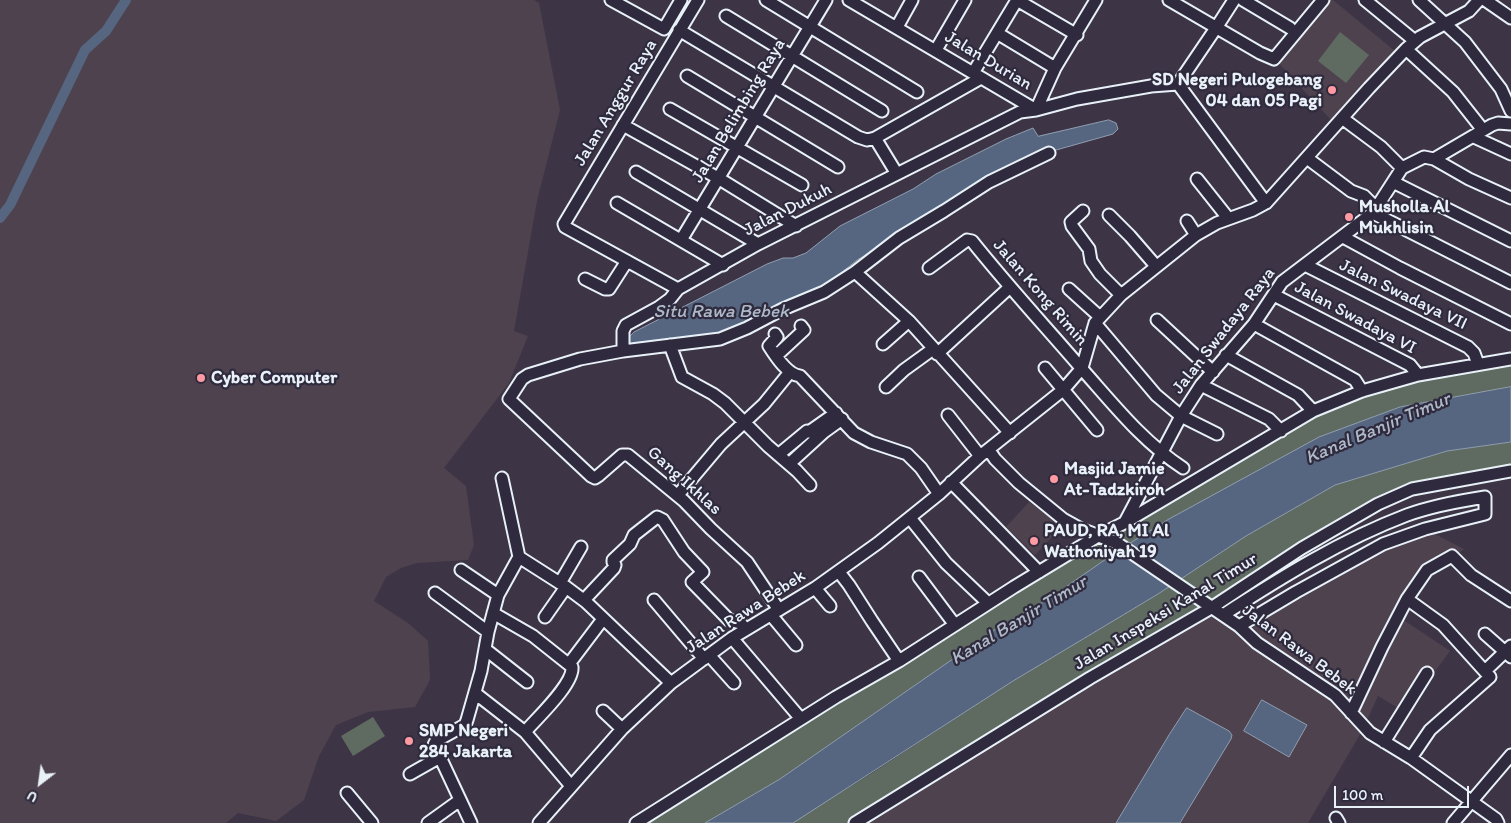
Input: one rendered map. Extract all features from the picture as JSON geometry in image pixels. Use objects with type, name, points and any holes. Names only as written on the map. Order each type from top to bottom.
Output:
[{"type":"street","points":[[610,0],[630,5],[664,30],[681,0]]},
{"type":"street","name":"Jalan Anggur Raya","points":[[627,261],[565,227],[564,224],[698,0]]},
{"type":"street","points":[[766,0],[917,92]]},
{"type":"street","name":"Jalan Belimbing Raya","points":[[681,240],[826,0]]},
{"type":"street","name":"Jalan Durian","points":[[849,0],[1036,110],[1077,98],[1151,86],[1179,85]]},
{"type":"street","points":[[897,27],[912,0]]},
{"type":"street","points":[[936,50],[964,0]]},
{"type":"street","points":[[679,30],[858,137],[867,140],[875,138],[977,75],[997,33],[1017,0],[1077,35]]},
{"type":"street","points":[[1234,0],[1179,85],[1266,203]]},
{"type":"street","points":[[1243,0],[1290,28]]},
{"type":"street","points":[[1173,1],[1216,28],[1274,59],[1323,0]]},
{"type":"street","points":[[1365,0],[1411,45],[1453,92],[1478,134],[1511,154]]},
{"type":"street","points":[[1420,0],[1465,42],[1500,89],[1511,111]]},
{"type":"street","name":"Jalan Rawa Bebek","points":[[539,823],[622,728],[672,684],[732,638],[816,588],[839,572],[910,518],[985,453],[1064,390],[1082,368],[1097,320],[1121,295],[1196,235],[1228,218],[1253,210],[1266,203],[1342,118],[1420,36],[1469,11],[1480,0]]},
{"type":"street","points":[[1485,0],[1511,18]]},
{"type":"street","points":[[1036,110],[1055,68],[1077,35],[1094,1]]},
{"type":"street","points":[[726,16],[882,111]]},
{"type":"street","points":[[997,33],[1055,68]]},
{"type":"street","points":[[687,76],[838,167]]},
{"type":"street","points":[[670,109],[802,185]]},
{"type":"street","name":"Jalan Dukuh","points":[[623,351],[622,331],[626,325],[659,307],[670,299],[678,289],[758,244],[1020,112],[1036,110]]},
{"type":"street","points":[[1342,118],[1381,147],[1402,168],[1424,157],[1434,159],[1469,179],[1511,198]]},
{"type":"street","points":[[1434,159],[1498,123],[1511,124]]},
{"type":"street","points":[[624,125],[718,178],[796,226]]},
{"type":"street","points":[[875,138],[896,174]]},
{"type":"street","points":[[623,351],[705,341],[732,334],[783,308],[824,292],[856,272],[899,238],[989,182],[1049,153]]},
{"type":"street","points":[[1307,158],[1351,191],[1364,196],[1375,211],[1511,283]]},
{"type":"street","name":"Jalan Swadaya Raya","points":[[1124,523],[1181,416],[1201,385],[1254,324],[1288,277],[1375,211],[1402,168]]},
{"type":"street","points":[[636,172],[758,244]]},
{"type":"street","points":[[1197,179],[1228,218]]},
{"type":"street","points":[[1393,182],[1511,241]]},
{"type":"street","points":[[617,203],[723,265]]},
{"type":"street","points":[[1083,210],[1075,217],[1072,226],[1089,249],[1091,261],[1100,274],[1121,295]]},
{"type":"street","points":[[1109,215],[1156,266]]},
{"type":"street","points":[[1187,221],[1196,235]]},
{"type":"street","points":[[1343,237],[1511,324]]},
{"type":"street","name":"Jalan Kong Rimin","points":[[929,268],[967,240],[972,241],[1129,422],[1161,453],[1183,468]]},
{"type":"street","points":[[585,280],[609,289],[627,261],[678,289]]},
{"type":"street","name":"Jalan Swadaya VII","points":[[1305,265],[1468,347],[1473,350],[1478,364]]},
{"type":"street","points":[[856,272],[909,321],[1010,433]]},
{"type":"street","points":[[886,387],[904,370],[935,351],[1010,287]]},
{"type":"street","points":[[1069,289],[1097,320],[1156,395],[1181,416],[1217,434]]},
{"type":"street","name":"Jalan Swadaya VI","points":[[1274,295],[1410,365],[1418,375]]},
{"type":"street","points":[[1157,320],[1213,372]]},
{"type":"street","points":[[884,344],[909,321]]},
{"type":"street","points":[[1254,324],[1355,380],[1362,392]]},
{"type":"street","points":[[776,356],[802,333],[804,330],[801,326]]},
{"type":"street","points":[[775,334],[777,337],[769,346],[790,372],[795,376],[800,376],[854,433],[907,454],[921,468],[938,494]]},
{"type":"street","points":[[670,346],[682,377],[725,403],[810,485]]},
{"type":"street","name":"Gang Ikhlas","points":[[623,351],[580,359],[528,375],[522,379],[509,396],[509,399],[591,476],[595,478],[625,454],[678,495],[747,562],[796,646]]},
{"type":"street","points":[[1226,355],[1298,395],[1312,411]]},
{"type":"street","points":[[636,823],[801,719],[899,661],[988,603],[1098,536],[1124,523],[1312,411],[1362,392],[1418,375],[1511,358]]},
{"type":"street","points":[[1045,368],[1097,430]]},
{"type":"street","points":[[678,495],[721,444],[744,423],[790,372]]},
{"type":"street","points":[[1201,385],[1269,419],[1281,431]]},
{"type":"street","points":[[948,415],[985,453]]},
{"type":"street","points":[[778,455],[807,431],[809,432],[839,416]]},
{"type":"street","points":[[789,464],[839,416]]},
{"type":"street","name":"Jalan Rawa Bebek","points":[[985,453],[996,459],[1019,483],[1048,508],[1081,529],[1117,543],[1239,626],[1257,642],[1335,696],[1370,733],[1411,758],[1496,819],[1498,823]]},
{"type":"street","name":"Jalan Inspeksi Kanal Timur","points":[[855,823],[1090,678],[1211,608],[1302,548],[1395,495],[1443,482],[1511,471]]},
{"type":"street","points":[[471,823],[440,757],[433,748],[436,741],[465,725],[475,693],[498,595],[519,557],[502,478]]},
{"type":"street","points":[[951,482],[1039,572]]},
{"type":"street","points":[[1223,615],[1284,576],[1341,543],[1408,515],[1485,497],[1485,514],[1424,529],[1383,544],[1239,626]]},
{"type":"street","points":[[584,600],[615,567],[613,560],[630,544],[634,535],[656,517],[663,520],[684,552],[703,572],[692,582],[728,620],[740,623],[746,629]]},
{"type":"street","points":[[910,518],[946,563],[988,603]]},
{"type":"street","points":[[545,617],[581,547]]},
{"type":"street","points":[[1351,713],[1407,599],[1427,570],[1452,556],[1471,575],[1511,600]]},
{"type":"street","points":[[519,557],[584,600],[672,684]]},
{"type":"street","points":[[461,570],[498,595]]},
{"type":"street","points":[[839,572],[849,584],[899,661]]},
{"type":"street","points":[[919,577],[955,625]]},
{"type":"street","points":[[816,588],[830,606]]},
{"type":"street","points":[[435,593],[488,632]]},
{"type":"street","points":[[1407,599],[1443,626],[1490,676],[1489,679],[1430,730],[1411,758]]},
{"type":"street","points":[[654,600],[734,683]]},
{"type":"street","points":[[493,613],[533,636],[568,664],[573,671],[550,706],[525,732]]},
{"type":"street","points":[[568,664],[604,619]]},
{"type":"street","points":[[1485,634],[1509,652],[1485,671]]},
{"type":"street","points":[[732,638],[801,719]]},
{"type":"street","points":[[485,649],[527,682]]},
{"type":"street","points":[[1384,742],[1427,672]]},
{"type":"street","points":[[475,693],[525,732],[571,786]]},
{"type":"street","points":[[603,711],[622,728]]},
{"type":"street","points":[[410,774],[440,757]]},
{"type":"street","points":[[1454,823],[1510,758]]},
{"type":"street","points":[[346,793],[372,823]]},
{"type":"street","points":[[428,823],[460,800]]},
{"type":"shaded area","points":[[0,0],[534,0],[539,3],[560,110],[537,201],[514,331],[528,336],[509,383],[444,468],[466,486],[474,545],[468,560],[417,563],[401,568],[386,577],[374,601],[408,623],[428,641],[430,680],[415,707],[368,712],[336,725],[319,756],[304,800],[276,821],[238,813],[226,823],[0,823]]},
{"type":"shaded area","name":"SD Negeri Pulogebang 04 dan 05 Pagi","points":[[1317,0],[1333,0],[1396,52],[1332,121],[1274,58]]},
{"type":"shaded area","name":"PAUD, RA, MI Al Wathoniyah 19","points":[[1029,502],[1062,526],[1035,555],[1006,527]]},
{"type":"shaded area","points":[[1425,529],[1464,549],[1423,581],[1399,617],[1450,651],[1405,712],[1378,696],[1362,731],[1308,823],[857,823],[1211,608],[1239,625],[1352,561]]},
{"type":"green space","points":[[1340,32],[1369,55],[1346,83],[1318,61]]},
{"type":"green space","points":[[1511,359],[1511,387],[1400,407],[996,629],[780,779],[705,823],[636,823],[1281,431],[1362,391]]},
{"type":"green space","points":[[1511,442],[1511,472],[1395,495],[855,823],[792,823],[1011,682],[1158,594],[1246,536],[1335,485],[1447,451]]},
{"type":"green space","points":[[373,717],[385,736],[353,756],[341,736]]},
{"type":"water","name":"Situ Rawa Bebek","points":[[1109,120],[1116,123],[1118,129],[1113,134],[1049,152],[939,212],[857,260],[815,294],[726,335],[631,347],[628,343],[629,337],[634,332],[767,264],[806,253],[840,226],[1006,139],[1033,128],[1038,136]]},
{"type":"water","name":"Kanal Banjir Timur","points":[[1511,387],[1511,442],[1447,451],[1335,485],[1246,536],[1158,594],[1013,681],[793,823],[705,823],[780,779],[996,629],[1047,600],[1119,550],[1169,519],[1319,437],[1400,407]]},
{"type":"water","points":[[1262,700],[1307,725],[1289,757],[1244,731]]},
{"type":"water","points":[[1187,708],[1229,731],[1232,735],[1180,823],[1116,823],[1169,735]]},
{"type":"waterway","points":[[0,218],[10,205],[85,50],[106,31],[126,0]]},
{"type":"place","name":"SD Negeri Pulogebang 04 dan 05 Pagi","points":[[1332,90]]},
{"type":"place","name":"Musholla Al Mukhlisin","points":[[1349,217]]},
{"type":"place","name":"Cyber Computer","points":[[201,378]]},
{"type":"place","name":"Masjid Jamie At-Tadzkiroh","points":[[1054,479]]},
{"type":"place","name":"PAUD, RA, MI Al Wathoniyah 19","points":[[1034,541]]},
{"type":"place","name":"SMP Negeri 284 Jakarta","points":[[409,741]]}]
